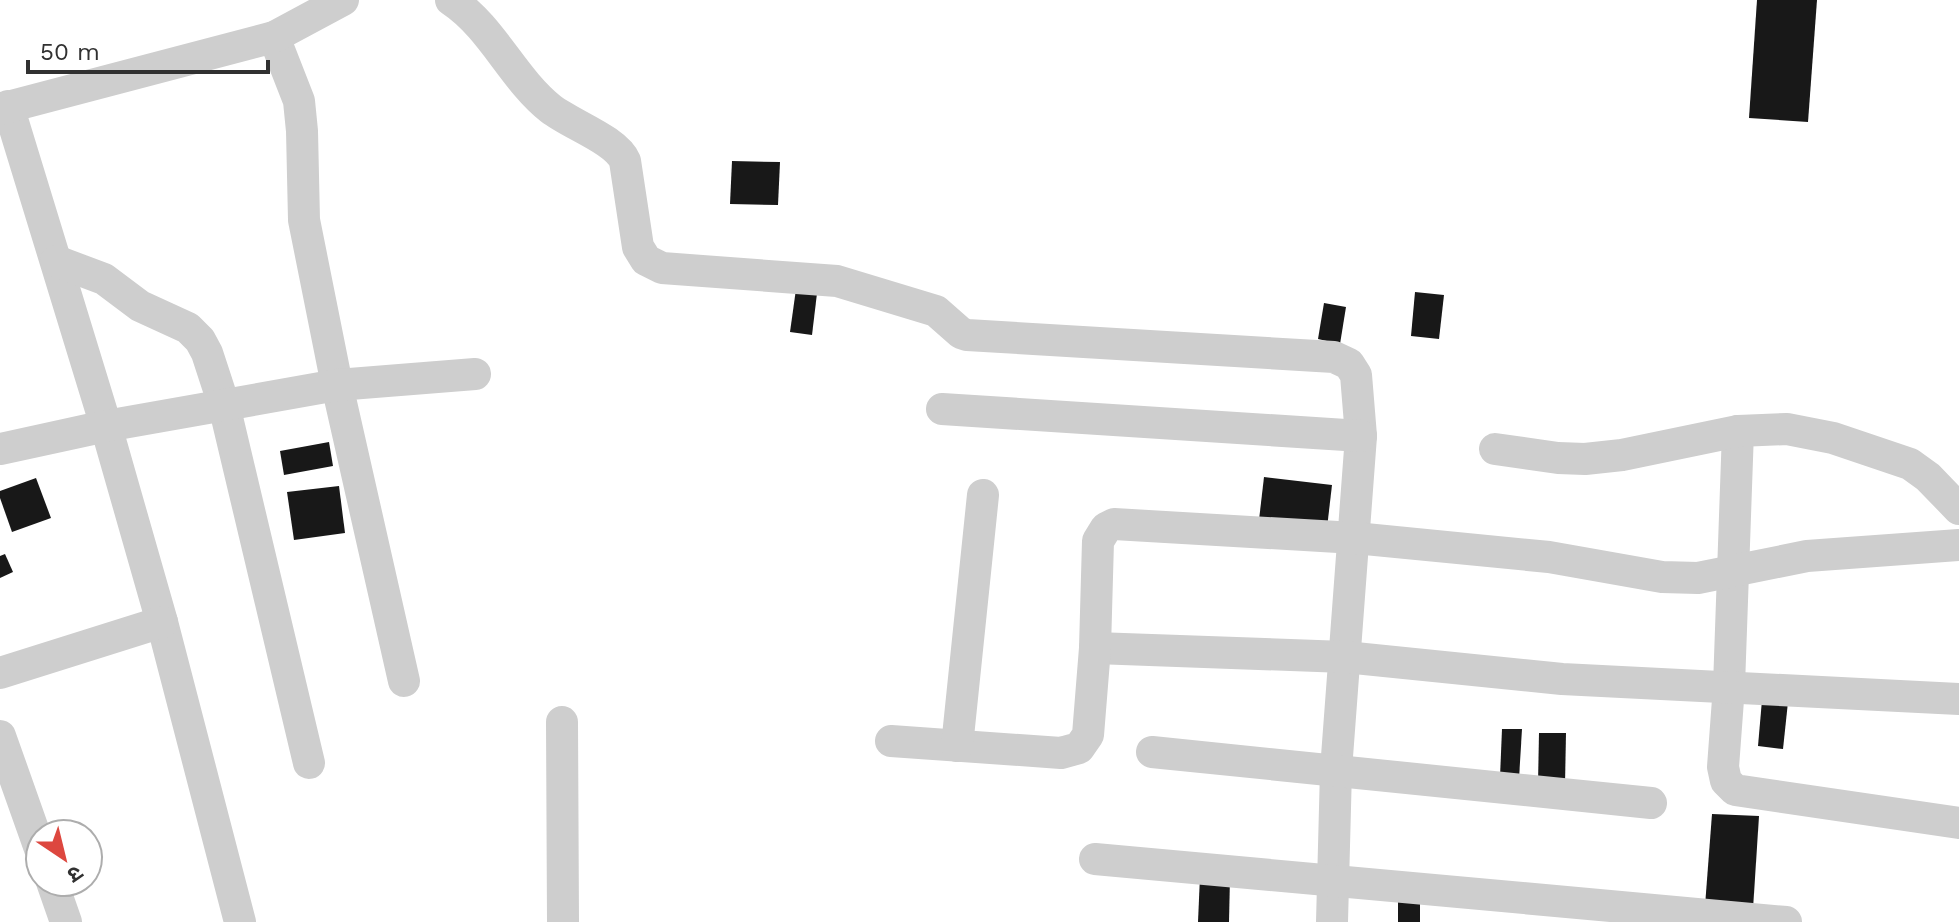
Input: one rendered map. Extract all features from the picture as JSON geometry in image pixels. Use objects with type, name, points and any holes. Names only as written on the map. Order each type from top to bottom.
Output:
[{"type":"street","points":[[240,922],[162,622],[106,426],[56,261],[4,107],[274,37],[343,0]]},
{"type":"street","points":[[451,0],[486,32],[524,82],[548,107],[576,127],[621,151],[638,247],[646,260],[662,268],[837,281],[936,311],[967,335],[1334,357],[1349,364],[1356,375],[1361,436],[1336,770],[1332,922]]},
{"type":"street","points":[[274,37],[299,101],[304,220],[337,385],[404,681]]},
{"type":"street","points":[[56,261],[104,279],[140,306],[188,328],[207,353],[224,405],[309,763]]},
{"type":"street","points":[[0,449],[106,426],[337,385],[475,374]]},
{"type":"street","points":[[942,409],[1361,436]]},
{"type":"street","points":[[1495,449],[1585,459],[1622,455],[1738,431],[1787,429],[1833,438],[1910,464],[1928,477],[1959,509]]},
{"type":"street","points":[[1738,431],[1723,767],[1726,781],[1735,790],[1959,823]]},
{"type":"street","points":[[957,746],[983,495]]},
{"type":"street","points":[[891,741],[1061,753],[1079,748],[1088,735],[1095,648],[1098,541],[1106,528],[1114,524],[1355,538],[1549,557],[1662,577],[1698,578],[1807,556],[1959,545]]},
{"type":"street","points":[[0,673],[162,622]]},
{"type":"street","points":[[1095,648],[1345,657],[1562,679],[1959,699]]},
{"type":"street","points":[[562,722],[563,922]]},
{"type":"street","points":[[0,736],[29,818]]},
{"type":"street","points":[[1152,752],[1651,803]]},
{"type":"street","points":[[1095,859],[1786,922]]},
{"type":"street","points":[[58,898],[66,922]]},
{"type":"building","points":[[1757,0],[1817,0],[1808,122],[1749,118]]},
{"type":"building","points":[[732,161],[780,162],[778,205],[730,204]]},
{"type":"building","points":[[797,282],[818,285],[812,335],[790,332]]},
{"type":"building","points":[[1415,292],[1444,295],[1439,339],[1411,336]]},
{"type":"building","points":[[1324,303],[1346,307],[1340,344],[1318,339]]},
{"type":"building","points":[[329,442],[333,466],[284,475],[280,451]]},
{"type":"building","points":[[1264,477],[1332,485],[1327,528],[1259,520]]},
{"type":"building","points":[[36,478],[51,518],[12,532],[0,491]]},
{"type":"building","points":[[339,486],[345,533],[294,540],[287,492]]},
{"type":"building","points":[[5,554],[13,572],[0,578],[0,556]]},
{"type":"building","points":[[1762,700],[1788,702],[1783,749],[1758,746]]},
{"type":"building","points":[[1502,729],[1522,729],[1519,779],[1500,777]]},
{"type":"building","points":[[1539,733],[1566,733],[1565,785],[1538,784]]},
{"type":"building","points":[[1712,814],[1759,816],[1753,909],[1705,906]]},
{"type":"building","points":[[1200,876],[1230,877],[1229,922],[1198,922]]},
{"type":"building","points":[[1420,893],[1420,922],[1398,922],[1398,894]]}]
